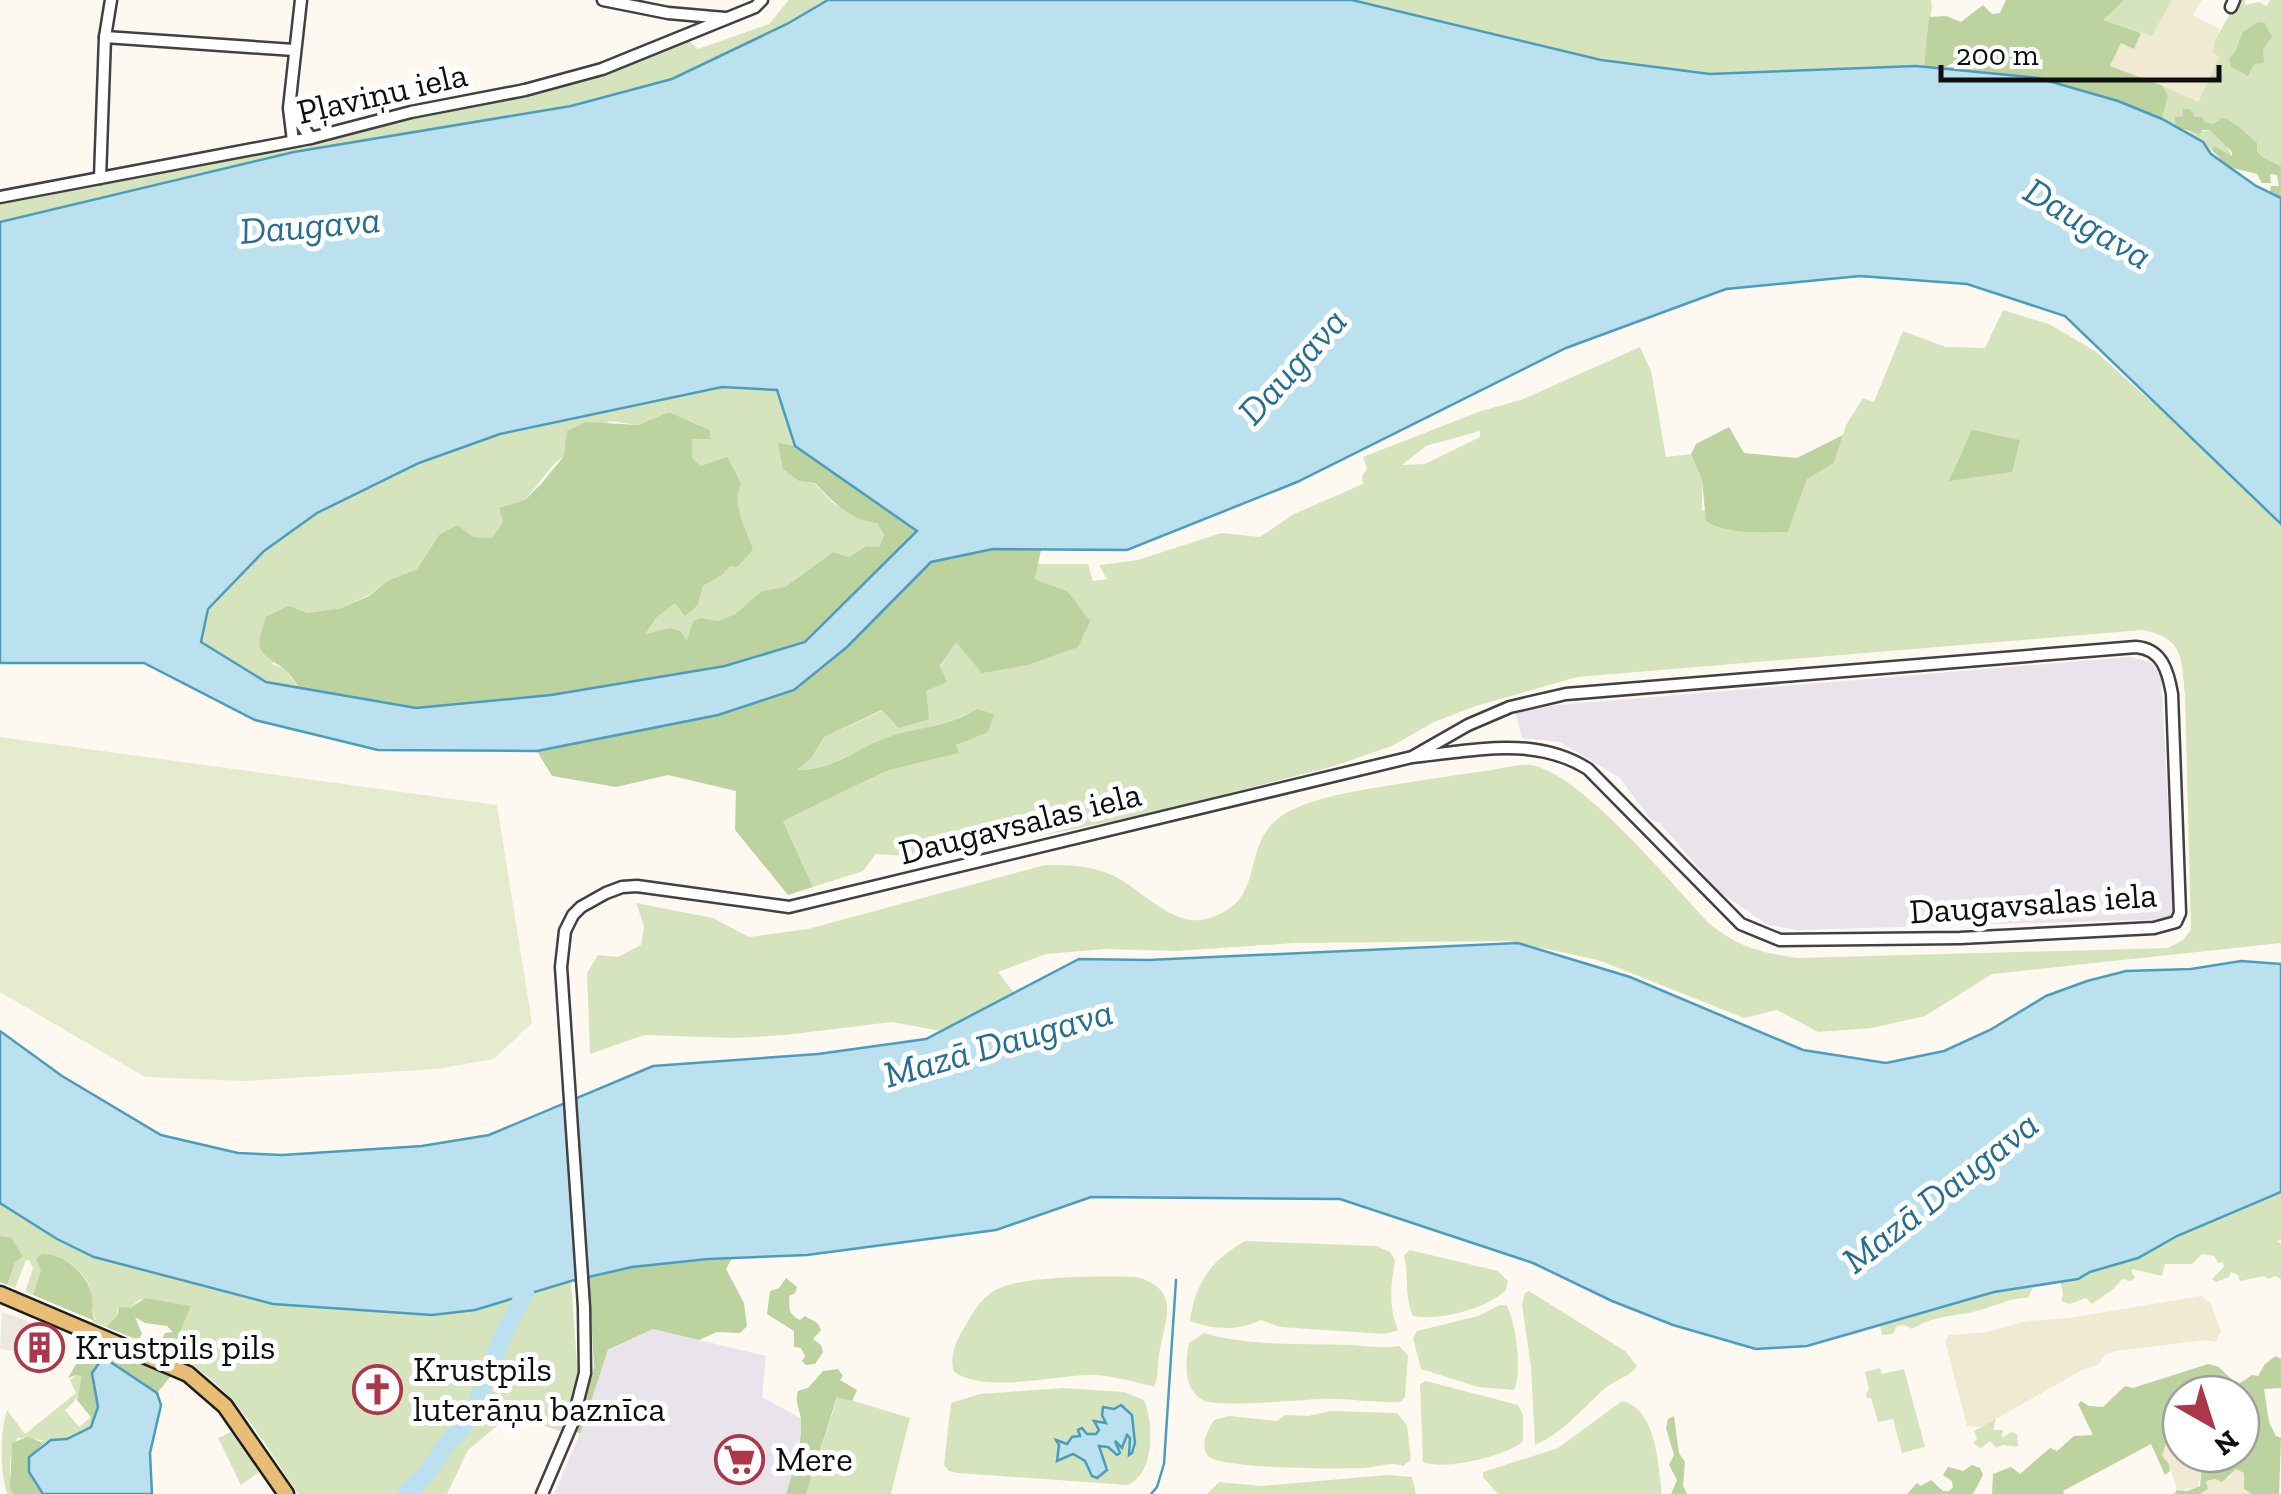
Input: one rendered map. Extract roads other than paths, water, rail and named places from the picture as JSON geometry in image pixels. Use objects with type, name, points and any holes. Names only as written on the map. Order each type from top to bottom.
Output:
[{"type":"main road","points":[[0,1294],[188,1374],[218,1398],[286,1494]]},
{"type":"street","points":[[100,178],[105,37],[111,0]]},
{"type":"street","points":[[293,141],[290,108],[300,0]]},
{"type":"street","points":[[603,0],[668,13],[725,18]]},
{"type":"street","name":"Pļaviņu iela","points":[[0,197],[311,138],[602,69],[755,7],[762,0]]},
{"type":"street","points":[[105,37],[294,50]]},
{"type":"street","points":[[290,108],[311,138]]},
{"type":"street","name":"Daugavsalas iela","points":[[542,1494],[572,1424],[583,1384],[584,1307],[561,968],[567,925],[576,911],[622,887],[789,907],[1412,757],[1534,748],[1572,759],[1588,769],[1741,924],[1780,940],[1960,938],[2154,928],[2176,922],[2180,913],[2172,694],[2163,662],[2148,648],[2057,651],[1566,694],[1510,707],[1468,724],[1412,757]]},
{"type":"water","name":"Daugava","points":[[828,0],[1352,0],[1601,60],[1710,74],[1916,66],[2038,78],[2118,101],[2203,142],[2211,154],[2256,186],[2281,198],[2281,524],[2065,316],[1967,284],[1860,276],[1726,289],[1566,348],[1297,482],[1127,550],[993,549],[931,562],[847,647],[794,690],[718,715],[537,751],[378,750],[255,720],[144,663],[0,663],[0,222],[294,152],[571,106],[672,79]],"holes":[[[722,387],[777,390],[795,446],[917,531],[805,642],[725,666],[551,695],[416,708],[266,682],[201,642],[208,609],[264,551],[317,513],[419,463],[500,434]]]},
{"type":"water","name":"Mazā Daugava","points":[[1518,943],[1630,977],[1803,1050],[1886,1063],[1944,1051],[1990,1030],[2046,996],[2126,971],[2191,969],[2241,961],[2281,964],[2281,1192],[2177,1236],[2138,1258],[2078,1279],[1994,1292],[1807,1346],[1756,1349],[1673,1325],[1533,1263],[1340,1199],[1091,1197],[996,1230],[807,1255],[632,1267],[475,1310],[432,1315],[273,1304],[94,1257],[0,1203],[0,1031],[62,1076],[161,1135],[238,1153],[282,1155],[422,1146],[489,1135],[653,1066],[818,1054],[926,1039],[1079,959],[1148,960]]},
{"type":"water","points":[[109,1361],[157,1393],[161,1405],[150,1453],[152,1494],[43,1494],[29,1472],[29,1457],[51,1440],[67,1439],[91,1427],[98,1407],[92,1373],[100,1362]]},
{"type":"water","points":[[1121,1405],[1132,1415],[1132,1453],[1129,1455],[1127,1435],[1122,1448],[1115,1441],[1120,1453],[1117,1455],[1108,1447],[1099,1446],[1107,1470],[1097,1478],[1085,1461],[1073,1454],[1057,1461],[1056,1440],[1067,1444],[1072,1437],[1080,1436],[1078,1430],[1082,1428],[1087,1434],[1096,1434],[1099,1430],[1094,1421],[1106,1423],[1103,1407],[1114,1409]]},
{"type":"waterway","points":[[406,1494],[471,1417],[501,1340],[525,1293],[526,1270]]},
{"type":"waterway","points":[[1151,1494],[1164,1464],[1176,1280]]},
{"type":"place","name":"Krustpils pils","points":[[40,1347]]},
{"type":"place","name":"Krustpils luterāņu baznīca","points":[[378,1389]]},
{"type":"place","name":"Mere","points":[[740,1459]]}]
